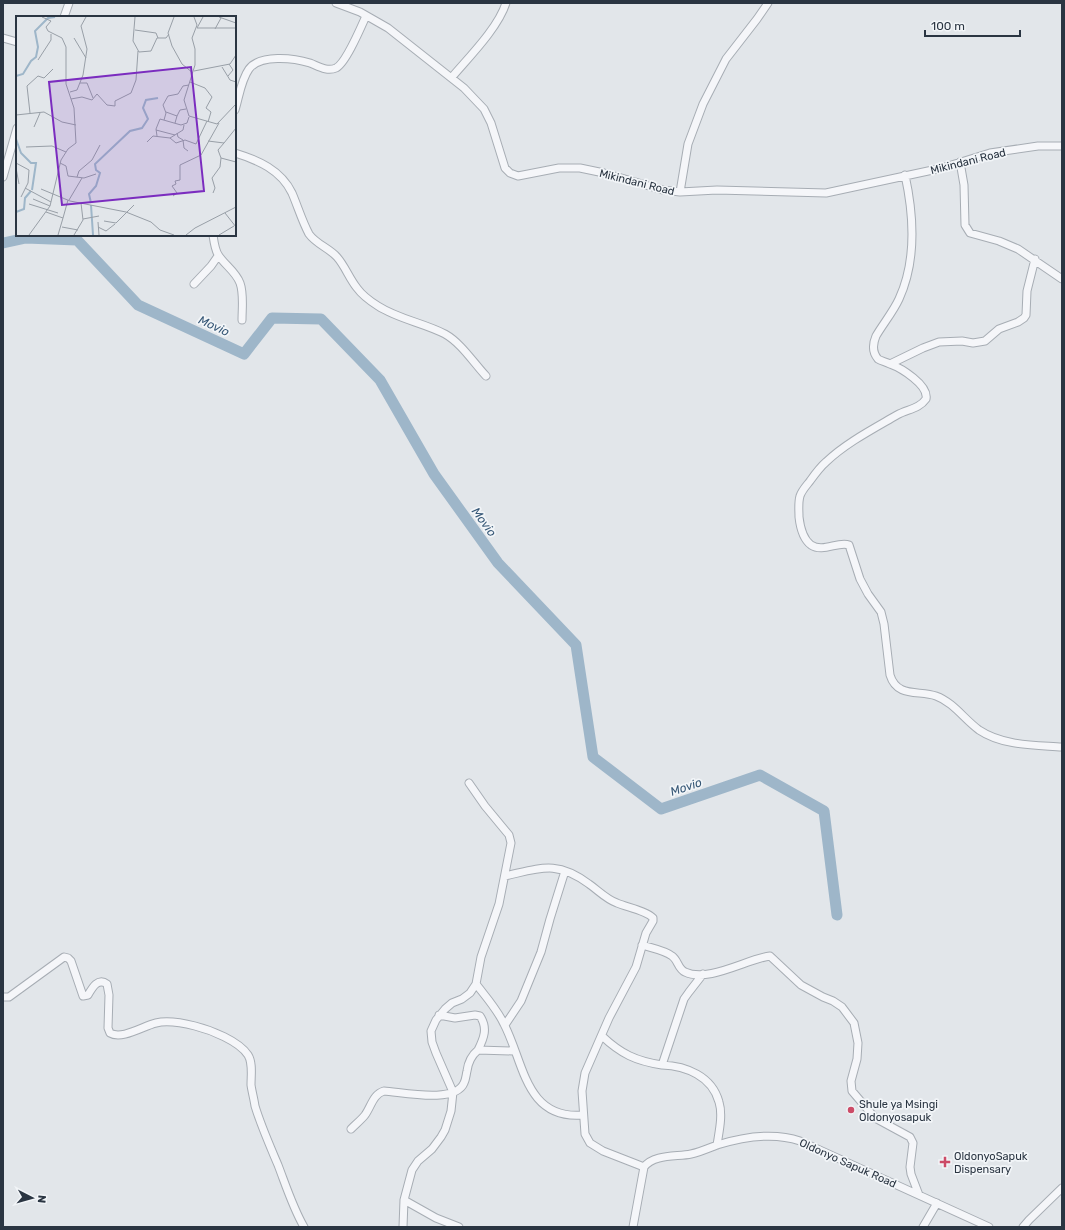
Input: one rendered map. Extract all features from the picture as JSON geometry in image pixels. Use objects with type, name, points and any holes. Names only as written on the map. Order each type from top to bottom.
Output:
[{"type":"street","points":[[64,16],[69,3]]},
{"type":"street","name":"Mikindani Road","points":[[336,3],[366,16],[388,28],[464,88],[484,109],[491,123],[505,168],[510,173],[518,176],[559,168],[580,168],[604,173],[663,190],[680,192],[717,190],[826,193],[942,168],[990,153],[1038,146],[1062,146]]},
{"type":"street","points":[[452,77],[489,32],[503,11],[506,3]]},
{"type":"street","points":[[680,192],[688,144],[703,104],[726,59],[768,3]]},
{"type":"street","points":[[236,106],[242,85],[250,68],[255,64],[266,60],[284,58],[309,63],[325,69],[336,68],[347,55],[366,16]]},
{"type":"street","points":[[3,38],[16,42]]},
{"type":"street","points":[[3,177],[16,131]]},
{"type":"street","points":[[236,153],[251,158],[265,165],[278,175],[291,192],[309,234],[338,258],[356,287],[365,297],[392,314],[433,329],[452,339],[486,376]]},
{"type":"street","points":[[960,162],[963,176],[965,218],[967,229],[970,233],[1012,246],[1035,259],[1062,279]]},
{"type":"street","points":[[905,175],[912,213],[912,246],[910,265],[898,300],[873,342],[875,353],[879,359],[917,381],[925,391],[926,398],[919,406],[900,414],[873,429],[826,462],[813,477],[800,496],[799,511],[803,534],[806,541],[812,546],[826,547],[845,544],[849,545],[860,579],[868,594],[881,612],[884,624],[890,675],[893,683],[897,687],[910,692],[936,696],[945,700],[979,730],[992,737],[1019,743],[1062,746]]},
{"type":"street","points":[[213,236],[218,256],[233,272],[242,288],[242,320]]},
{"type":"street","points":[[194,284],[218,256]]},
{"type":"street","points":[[890,364],[939,342],[985,341],[999,329],[1014,324],[1024,318],[1026,315],[1028,291],[1035,259]]},
{"type":"street","points":[[403,1227],[404,1200],[412,1170],[418,1161],[432,1149],[441,1137],[445,1130],[451,1111],[452,1092],[432,1042],[431,1031],[439,1015],[452,1003],[462,999],[470,993],[476,984],[481,957],[499,904],[511,843],[509,835],[469,784]]},
{"type":"street","points":[[505,876],[537,868],[548,867],[565,871],[590,884],[607,898],[652,916],[654,921],[646,933],[636,967],[609,1018],[586,1073],[582,1091],[585,1134],[590,1143],[603,1151],[644,1166],[633,1227]]},
{"type":"street","points":[[505,1025],[521,1001],[541,952],[565,871]]},
{"type":"street","points":[[642,945],[665,952],[672,956],[680,969],[695,974],[723,971],[770,956],[801,985],[823,997],[833,1000],[842,1007],[854,1023],[858,1043],[857,1059],[851,1081],[852,1090],[874,1118],[912,1140],[910,1174],[919,1195]]},
{"type":"street","points":[[3,997],[9,997],[64,957],[71,961],[83,996],[88,995],[95,984],[100,982],[107,984],[109,995],[108,1028],[110,1033],[113,1035],[136,1031],[155,1023],[164,1022],[195,1026],[211,1031],[238,1045],[248,1056],[251,1065],[251,1085],[256,1107],[265,1133],[304,1227]]},
{"type":"street","points":[[662,1065],[684,1000],[703,974]]},
{"type":"street","points":[[476,984],[505,1025],[514,1051],[531,1090],[543,1104],[554,1110],[565,1114],[583,1114]]},
{"type":"street","points":[[351,1129],[364,1116],[373,1099],[379,1092],[389,1091],[431,1096],[452,1092],[461,1088],[464,1084],[468,1065],[484,1038],[484,1022],[480,1016],[475,1015],[455,1018],[439,1015]]},
{"type":"street","points":[[602,1036],[623,1053],[636,1059],[679,1067],[699,1074],[714,1090],[719,1102],[720,1111],[717,1145]]},
{"type":"street","points":[[478,1050],[514,1051]]},
{"type":"street","name":"Oldonyo Sapuk Road","points":[[644,1166],[651,1161],[692,1154],[717,1145],[751,1137],[791,1138],[837,1157],[989,1227]]},
{"type":"street","points":[[1023,1227],[1062,1188]]},
{"type":"street","points":[[404,1200],[436,1218],[459,1227]]},
{"type":"street","points":[[923,1227],[937,1203]]},
{"type":"waterway","name":"Movio","points":[[3,243],[26,238],[77,240],[138,305],[244,354],[272,318],[321,319],[380,380],[434,474],[498,563],[576,645],[593,757],[661,809],[760,775],[824,811],[837,915]]},
{"type":"place","name":"Shule ya Msingi Oldonyosapuk","points":[[851,1110]]},
{"type":"place","name":"OldonyoSapuk Dispensary","points":[[945,1162]]}]
